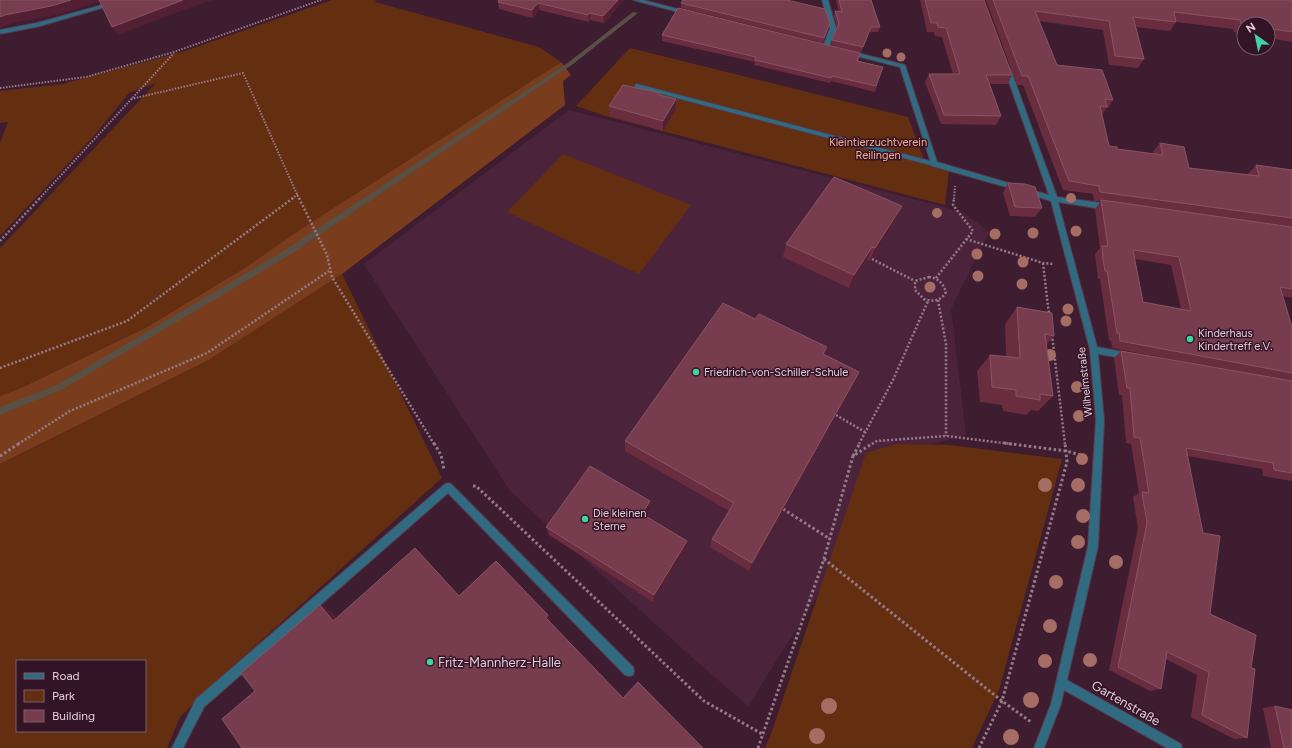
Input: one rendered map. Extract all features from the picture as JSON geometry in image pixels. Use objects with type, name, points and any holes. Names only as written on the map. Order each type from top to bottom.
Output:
[{"type":"street","points":[[0,32],[38,25],[126,0]]},
{"type":"street","points":[[636,0],[689,13]]},
{"type":"street","points":[[825,0],[833,28],[826,47]]},
{"type":"street","points":[[819,45],[834,49]]},
{"type":"street","points":[[842,51],[903,66],[934,164]]},
{"type":"street","name":"Wilhelmstraße","points":[[1003,59],[1054,199],[1094,350],[1100,420],[1099,460],[1093,546],[1061,682],[1039,748]]},
{"type":"street","points":[[636,86],[934,164],[1054,199],[1118,208]]},
{"type":"street","points":[[1094,350],[1140,358]]},
{"type":"street","points":[[177,748],[200,703],[448,487],[629,670]]},
{"type":"street","name":"Gartenstraße","points":[[1061,682],[1177,748]]},
{"type":"path","points":[[0,88],[86,77],[174,52],[321,0]]},
{"type":"path","points":[[0,241],[174,52]]},
{"type":"path","points":[[131,99],[243,73],[305,212],[327,255],[329,271],[441,455],[448,487],[476,486],[704,701],[764,735]]},
{"type":"path","points":[[936,278],[973,231],[953,205],[957,171]]},
{"type":"path","points":[[0,368],[127,321],[298,194]]},
{"type":"path","points":[[966,239],[1043,263],[1072,266]]},
{"type":"path","points":[[872,259],[915,281]]},
{"type":"path","points":[[1043,263],[1050,318]]},
{"type":"path","points":[[0,456],[70,411],[207,353],[329,271]]},
{"type":"path","points":[[926,276],[936,278],[942,282],[946,292],[944,296],[938,300],[928,301],[916,293],[913,287],[915,281],[926,276]]},
{"type":"path","points":[[938,300],[946,344],[946,436]]},
{"type":"path","points":[[758,748],[764,735],[824,559],[853,456],[893,380],[928,301]]},
{"type":"path","points":[[979,748],[1002,701],[1068,462],[1052,333]]},
{"type":"path","points":[[836,415],[865,432]]},
{"type":"path","points":[[853,456],[877,441],[946,436],[1066,450],[1099,460]]},
{"type":"path","points":[[783,509],[830,539]]},
{"type":"path","points":[[824,559],[1002,701],[1045,732]]},
{"type":"shaded area","points":[[561,62],[571,75],[563,81],[565,105],[342,274],[207,361],[0,464],[0,396],[23,387],[147,327],[246,267],[307,225]]},
{"type":"shaded area","name":"Friedrich-von-Schiller-Schule","points":[[569,110],[963,212],[989,232],[951,309],[966,435],[868,462],[846,550],[748,706],[686,652],[510,491],[364,264]]},
{"type":"green space","points":[[332,0],[376,0],[375,2],[539,47],[561,62],[307,225],[246,267],[147,327],[23,387],[0,396],[0,248],[156,83],[129,93],[93,137],[0,236],[0,143],[8,122],[0,123],[0,91],[63,84],[185,51]]},
{"type":"green space","name":"Kleintierzuchtverein Reilingen","points":[[630,48],[908,117],[923,157],[924,164],[949,171],[945,205],[609,117],[576,106]]},
{"type":"green space","points":[[563,154],[691,205],[639,274],[507,212]]},
{"type":"green space","points":[[342,274],[442,478],[215,682],[180,717],[167,748],[0,748],[0,464],[207,361]]},
{"type":"green space","points":[[896,444],[950,445],[1062,459],[999,690],[972,748],[765,748],[866,453]]},
{"type":"building","points":[[0,0],[71,0],[0,17]]},
{"type":"building","points":[[99,0],[183,0],[112,27]]},
{"type":"building","points":[[499,0],[618,0],[603,16],[590,13],[588,15],[538,3],[532,10],[498,2]]},
{"type":"building","points":[[683,0],[787,0],[825,9],[830,23],[824,38],[681,3]]},
{"type":"building","points":[[839,0],[871,0],[880,27],[871,27],[863,47],[832,40],[839,23],[835,11],[842,12]]},
{"type":"building","points":[[925,0],[984,0],[1012,75],[986,75],[1001,116],[944,115],[929,74],[960,74],[946,28],[938,27],[937,23],[931,23]]},
{"type":"building","points":[[993,0],[1292,0],[1292,32],[1276,29],[1276,16],[1236,16],[1236,20],[1174,12],[1176,22],[1133,17],[1144,59],[1115,56],[1109,21],[1035,11],[1057,65],[1102,70],[1113,100],[1105,99],[1107,107],[1100,106],[1109,146],[1117,147],[1117,149],[1163,155],[1160,143],[1184,147],[1189,168],[1259,176],[1256,165],[1292,170],[1292,218],[1100,192],[1099,186],[1069,181],[1028,76],[1022,76]]},
{"type":"building","points":[[678,8],[860,53],[857,61],[883,67],[876,86],[832,76],[831,78],[755,60],[756,57],[662,35]]},
{"type":"building","points":[[623,85],[660,93],[659,95],[676,99],[663,121],[609,106]]},
{"type":"building","points":[[834,177],[902,206],[875,248],[872,247],[854,275],[786,244]]},
{"type":"building","points":[[1008,183],[1025,184],[1035,187],[1042,208],[1015,207]]},
{"type":"building","points":[[1101,200],[1292,227],[1292,289],[1280,287],[1292,327],[1292,373],[1120,341],[1119,333],[1117,333],[1107,271],[1105,271],[1103,259],[1102,246],[1108,246]],"holes":[[[1133,250],[1179,257],[1191,311],[1143,302]]]},
{"type":"building","points":[[723,303],[755,319],[759,314],[827,347],[823,354],[859,372],[752,563],[712,539],[734,503],[625,441]]},
{"type":"building","points":[[1017,307],[1052,313],[1054,336],[1045,334],[1053,396],[1040,394],[1040,400],[1016,396],[1016,390],[992,387],[990,355],[1020,358]]},
{"type":"building","points":[[1121,351],[1292,381],[1292,473],[1274,470],[1273,463],[1186,448],[1203,533],[1220,536],[1210,614],[1256,635],[1251,668],[1255,669],[1247,738],[1202,715],[1209,672],[1167,652],[1161,689],[1118,667],[1147,523],[1142,492],[1149,493],[1140,438],[1134,437],[1130,388],[1127,388]]},
{"type":"building","points":[[590,466],[650,501],[642,514],[687,541],[654,595],[546,527]]},
{"type":"building","name":"Fritz-Mannherz-Halle","points":[[415,548],[459,596],[496,561],[548,615],[546,618],[623,698],[638,682],[703,748],[242,748],[222,719],[255,691],[241,673],[320,605],[333,621]]},
{"type":"building","points":[[1275,706],[1292,710],[1292,748],[1284,748]]},
{"type":"waterway","points":[[0,411],[60,387],[285,254],[571,63],[635,13]]},
{"type":"place","name":"Kinderhaus Kindertreff e.V.","points":[[1190,339]]},
{"type":"place","name":"Friedrich-von-Schiller-Schule","points":[[696,372]]},
{"type":"place","name":"Die kleinen Sterne","points":[[585,519]]},
{"type":"place","name":"Fritz-Mannherz-Halle","points":[[430,662]]}]
